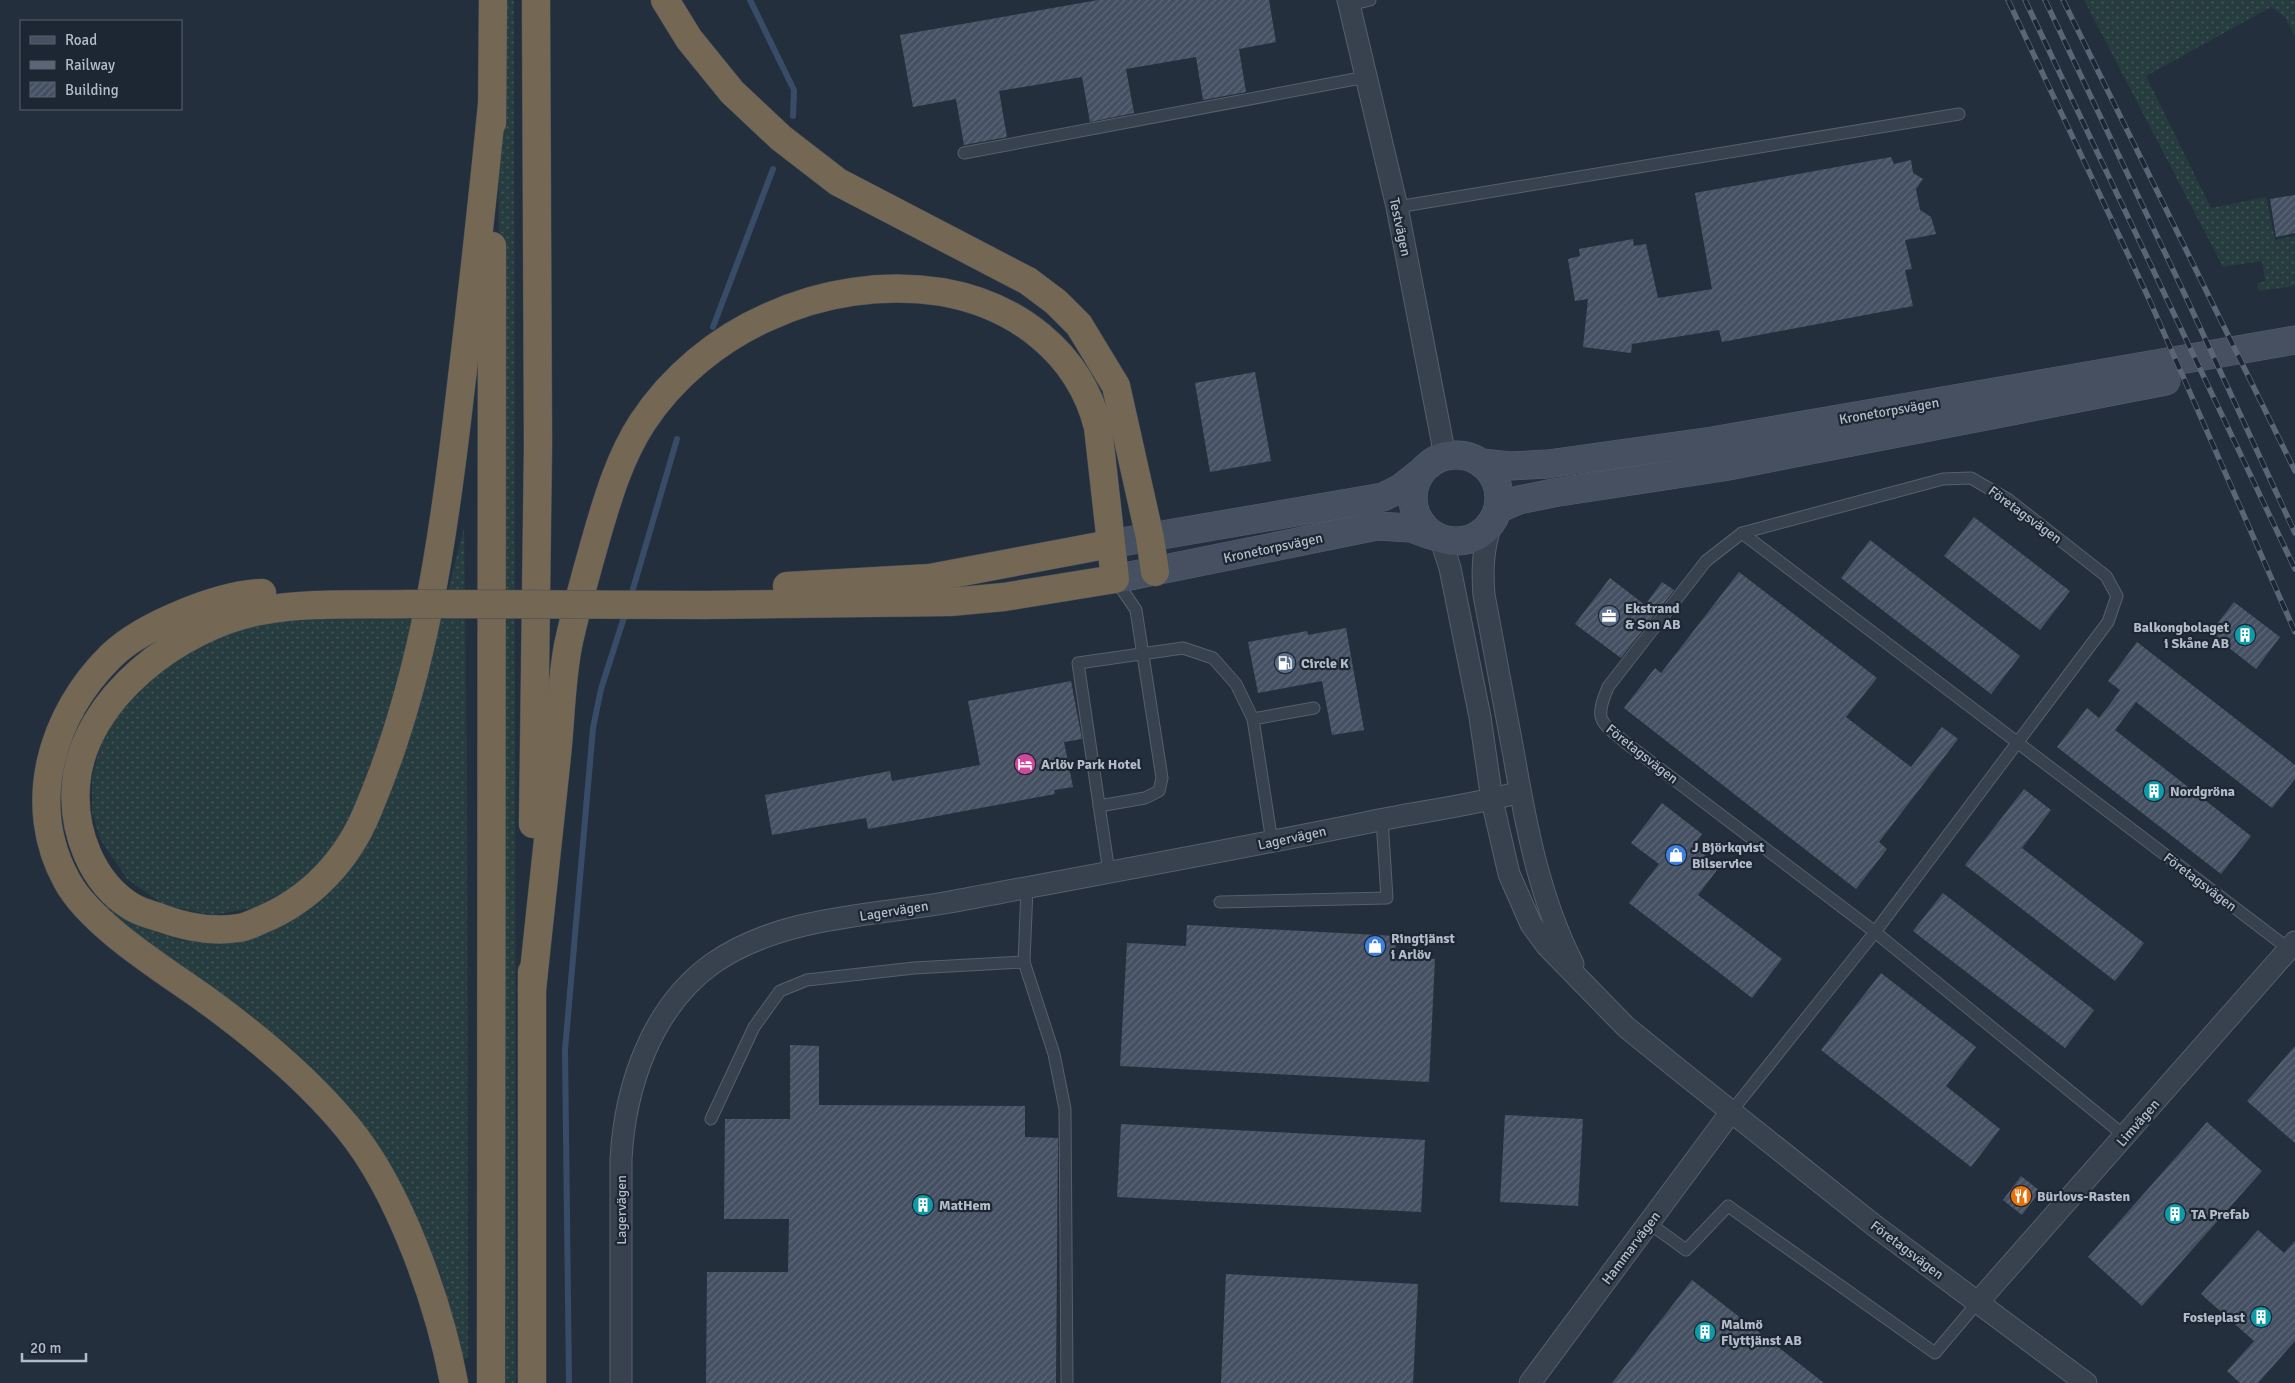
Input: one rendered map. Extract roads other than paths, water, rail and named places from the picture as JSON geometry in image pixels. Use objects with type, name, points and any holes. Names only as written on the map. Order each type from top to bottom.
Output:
[{"type":"highway","points":[[491,1383],[493,0]]},
{"type":"highway","points":[[532,1383],[532,990],[538,446],[536,0]]},
{"type":"highway","points":[[665,0],[689,39],[732,92],[781,138],[838,182],[1028,281],[1056,302],[1079,325],[1116,386],[1150,538],[1155,572]]},
{"type":"highway","points":[[410,598],[260,611],[223,622],[180,643],[136,674],[105,707],[85,743],[77,774],[74,802],[78,828],[92,866],[113,892],[133,908],[175,923],[209,929],[242,928],[277,913],[307,895],[334,867],[366,816],[388,761],[409,692],[425,629],[440,554],[461,390],[492,105]]},
{"type":"highway","points":[[454,1383],[447,1343],[422,1267],[387,1188],[349,1130],[309,1084],[262,1044],[120,937],[88,909],[68,884],[55,856],[46,822],[45,784],[56,743],[69,711],[90,679],[112,654],[144,632],[208,605],[257,593],[303,591],[410,598],[706,598],[950,602],[1004,597],[1115,579],[1110,544],[1103,453],[1093,406],[1074,372],[1051,344],[1018,319],[998,308],[968,298],[928,290],[896,288],[865,290],[816,298],[758,321],[722,343],[685,372],[642,424],[617,475],[597,534],[569,644],[532,990]]},
{"type":"highway","points":[[706,598],[930,578],[1110,544]]},
{"type":"main road","name":"Kronetorpsvägen","points":[[1482,463],[1510,466],[1548,464],[1712,441],[2295,340]]},
{"type":"main road","name":"Kronetorpsvägen","points":[[1495,517],[1520,500],[1553,493],[1723,467],[2295,357]]},
{"type":"main road","points":[[1110,544],[1383,497],[1401,488],[1431,462],[1445,456],[1458,454],[1471,457],[1482,463],[1491,472],[1497,484],[1499,496],[1495,517],[1477,536],[1460,542],[1436,537],[1418,522],[1412,506],[1413,488],[1420,472]]},
{"type":"main road","name":"Kronetorpsvägen","points":[[1115,579],[1377,526],[1411,528],[1436,537]]},
{"type":"street","name":"Testvägen","points":[[1348,3],[1397,208],[1445,456]]},
{"type":"street","name":"Företagsvägen","points":[[1495,517],[1484,546],[1482,565],[1484,595],[1520,792],[1536,863],[1560,940],[1582,982]]},
{"type":"street","name":"Företagsvägen","points":[[1436,537],[1450,568],[1480,717],[1492,800],[1509,874],[1530,924],[1547,946],[1626,1027],[1875,1226],[2086,1383]]},
{"type":"street","name":"Lagervägen","points":[[621,1383],[621,1159],[623,1128],[629,1098],[647,1048],[658,1026],[682,992],[714,963],[754,942],[782,931],[1272,842],[1382,819],[1492,800],[1520,792]]},
{"type":"street","name":"Limvägen","points":[[1978,1302],[2292,946]]},
{"type":"street","name":"Hammarvägen","points":[[1530,1383],[1731,1112]]},
{"type":"lane","points":[[1348,3],[1370,0]]},
{"type":"lane","points":[[964,153],[1366,77]]},
{"type":"lane","points":[[1397,208],[1959,114]]},
{"type":"lane","name":"Företagsvägen","points":[[1731,1112],[1875,932],[2108,622],[2118,596],[2106,576],[2009,500],[1971,478],[1942,479],[1742,532],[1706,561],[1608,687],[1599,708],[1602,723],[1875,932],[2126,1136]]},
{"type":"lane","name":"Företagsvägen","points":[[1742,532],[2017,741],[2292,946]]},
{"type":"lane","points":[[1099,806],[1145,798],[1160,791],[1162,778],[1136,610],[1115,579]]},
{"type":"lane","points":[[1109,872],[1078,663],[1182,648],[1213,658],[1236,684],[1253,718],[1272,842]]},
{"type":"lane","points":[[1253,718],[1314,708]]},
{"type":"lane","points":[[1220,902],[1387,898],[1382,819]]},
{"type":"lane","points":[[1027,888],[1024,962],[1054,1054],[1066,1109],[1067,1383]]},
{"type":"lane","points":[[711,1119],[754,1027],[780,991],[807,980],[914,968],[1024,962]]},
{"type":"lane","points":[[1649,1223],[1686,1250],[1728,1206],[1935,1353],[1978,1302]]},
{"type":"waterway","points":[[750,0],[794,90],[793,116]]},
{"type":"waterway","points":[[713,327],[773,169]]},
{"type":"waterway","points":[[630,599],[677,439]]},
{"type":"waterway","points":[[569,1383],[565,1050],[593,728],[601,689],[626,611]]},
{"type":"railway","points":[[2008,0],[2149,299],[2295,632]]},
{"type":"railway","points":[[2025,0],[2295,569]]},
{"type":"railway","points":[[2045,0],[2295,533]]},
{"type":"railway","points":[[2063,0],[2295,471]]},
{"type":"place","name":"Ekstrand & Son AB","points":[[1609,616]]},
{"type":"place","name":"Balkongbolaget i Skåne AB","points":[[2245,635]]},
{"type":"place","name":"Circle K","points":[[1285,663]]},
{"type":"place","name":"Arlöv Park Hotel","points":[[1025,764]]},
{"type":"place","name":"Nordgröna","points":[[2154,791]]},
{"type":"place","name":"J Björkqvist Bilservice","points":[[1676,855]]},
{"type":"place","name":"Ringtjänst i Arlöv","points":[[1375,946]]},
{"type":"place","name":"Bürlovs-Rasten","points":[[2021,1196]]},
{"type":"place","name":"MatHem","points":[[923,1205]]},
{"type":"place","name":"TA Prefab","points":[[2175,1214]]},
{"type":"place","name":"Fosieplast","points":[[2261,1317]]},
{"type":"place","name":"Malmö Flyttjänst AB","points":[[1705,1332]]}]
